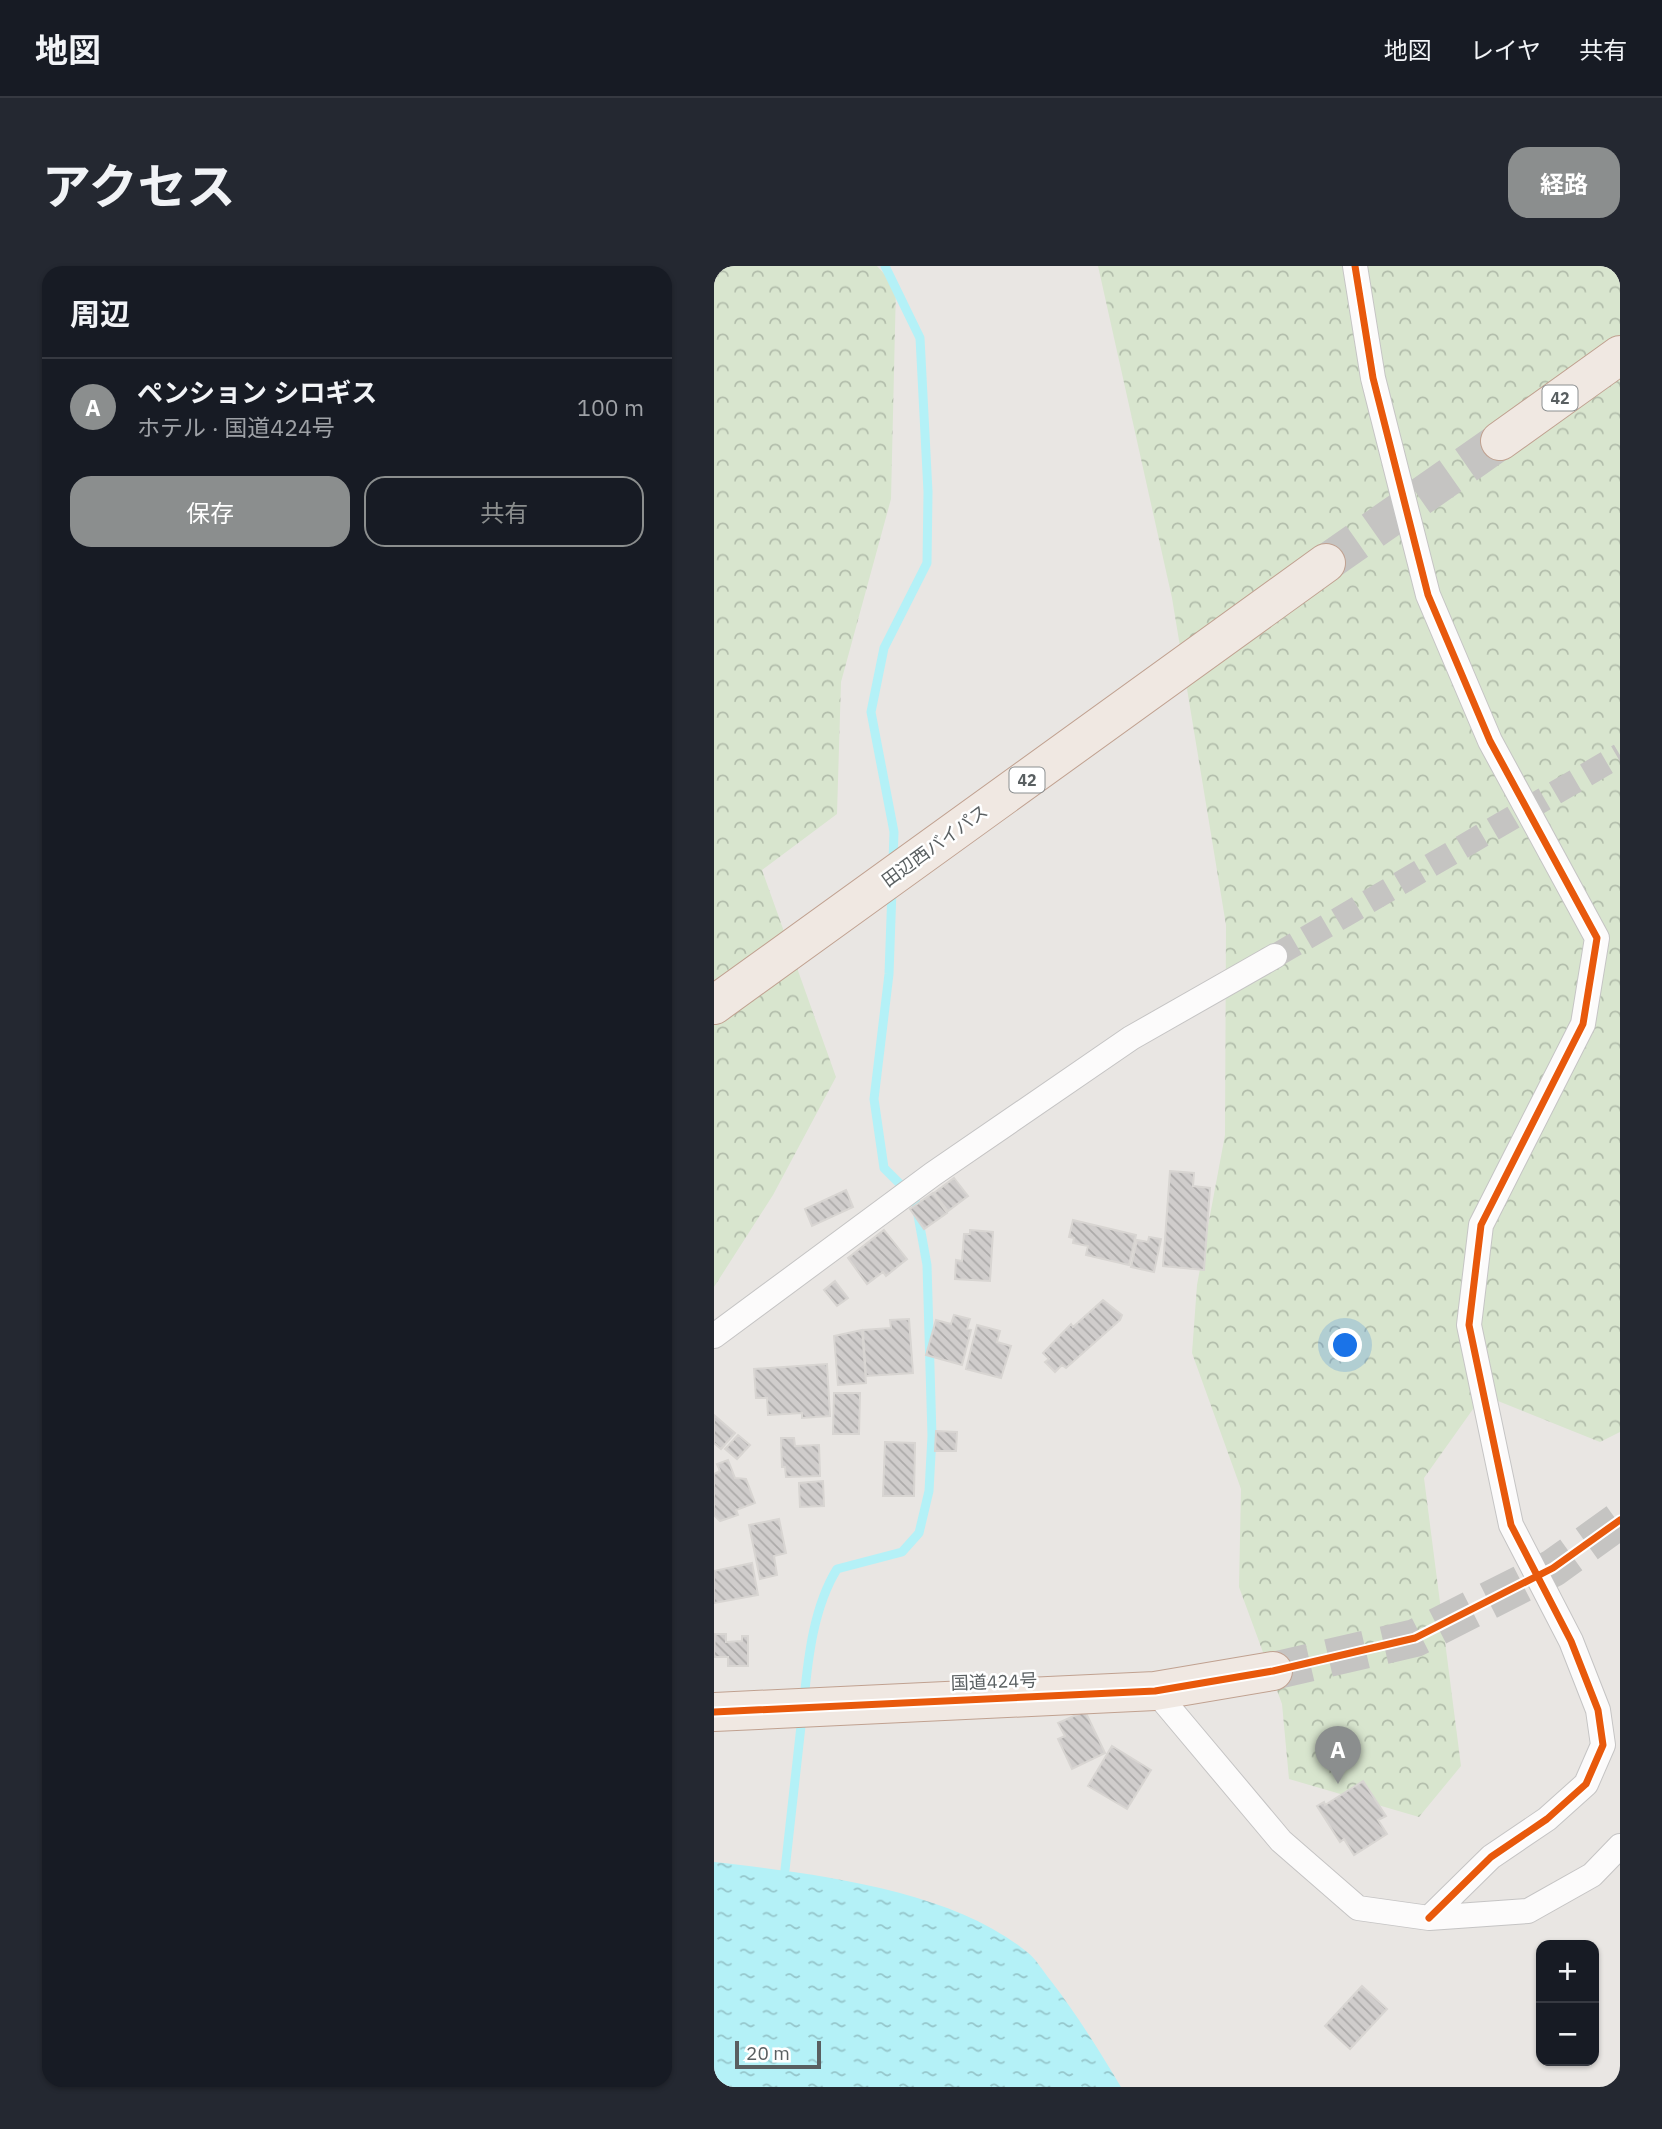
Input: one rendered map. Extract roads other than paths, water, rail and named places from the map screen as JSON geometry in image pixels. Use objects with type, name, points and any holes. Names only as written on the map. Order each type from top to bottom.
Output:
[{"type":"highway","name":"42","points":[[1500,442],[1620,355]]},
{"type":"highway","name":"田辺西バイパス","points":[[714,1005],[1326,564]]},
{"type":"highway","name":"国道424号","points":[[714,1712],[1155,1691],[1273,1671]]},
{"type":"street","points":[[1355,266],[1373,378],[1428,595],[1490,741],[1597,939],[1583,1024],[1481,1225],[1469,1325],[1511,1525],[1571,1641],[1598,1710],[1603,1745],[1586,1784],[1547,1819],[1491,1857],[1429,1918]]},
{"type":"street","points":[[714,1335],[933,1174],[1131,1038],[1275,956]]},
{"type":"street","points":[[1155,1691],[1282,1841],[1358,1908],[1429,1918],[1528,1911],[1592,1875],[1620,1846]]},
{"type":"water","points":[[714,1862],[793,1872],[878,1888],[960,1913],[996,1930],[1027,1952],[1036,1962],[1079,2020],[1121,2087],[714,2087]]},
{"type":"waterway","points":[[885,266],[920,338],[928,492],[927,563],[884,648],[871,712],[894,832],[893,862]]},
{"type":"waterway","points":[[804,1700],[810,1649],[818,1615],[837,1569],[902,1552],[919,1533],[929,1491],[932,1436],[927,1265],[915,1199],[884,1168],[874,1099],[889,974],[892,890]]},
{"type":"waterway","points":[[785,1870],[802,1717]]},
{"type":"tunnel","points":[[1326,563],[1500,441]]},
{"type":"tunnel","points":[[1275,956],[1620,755]]},
{"type":"tunnel","points":[[1273,1671],[1415,1638],[1553,1568],[1620,1520]]},
{"type":"place","name":"ペンション シロギス","points":[[1338,1784]]}]
